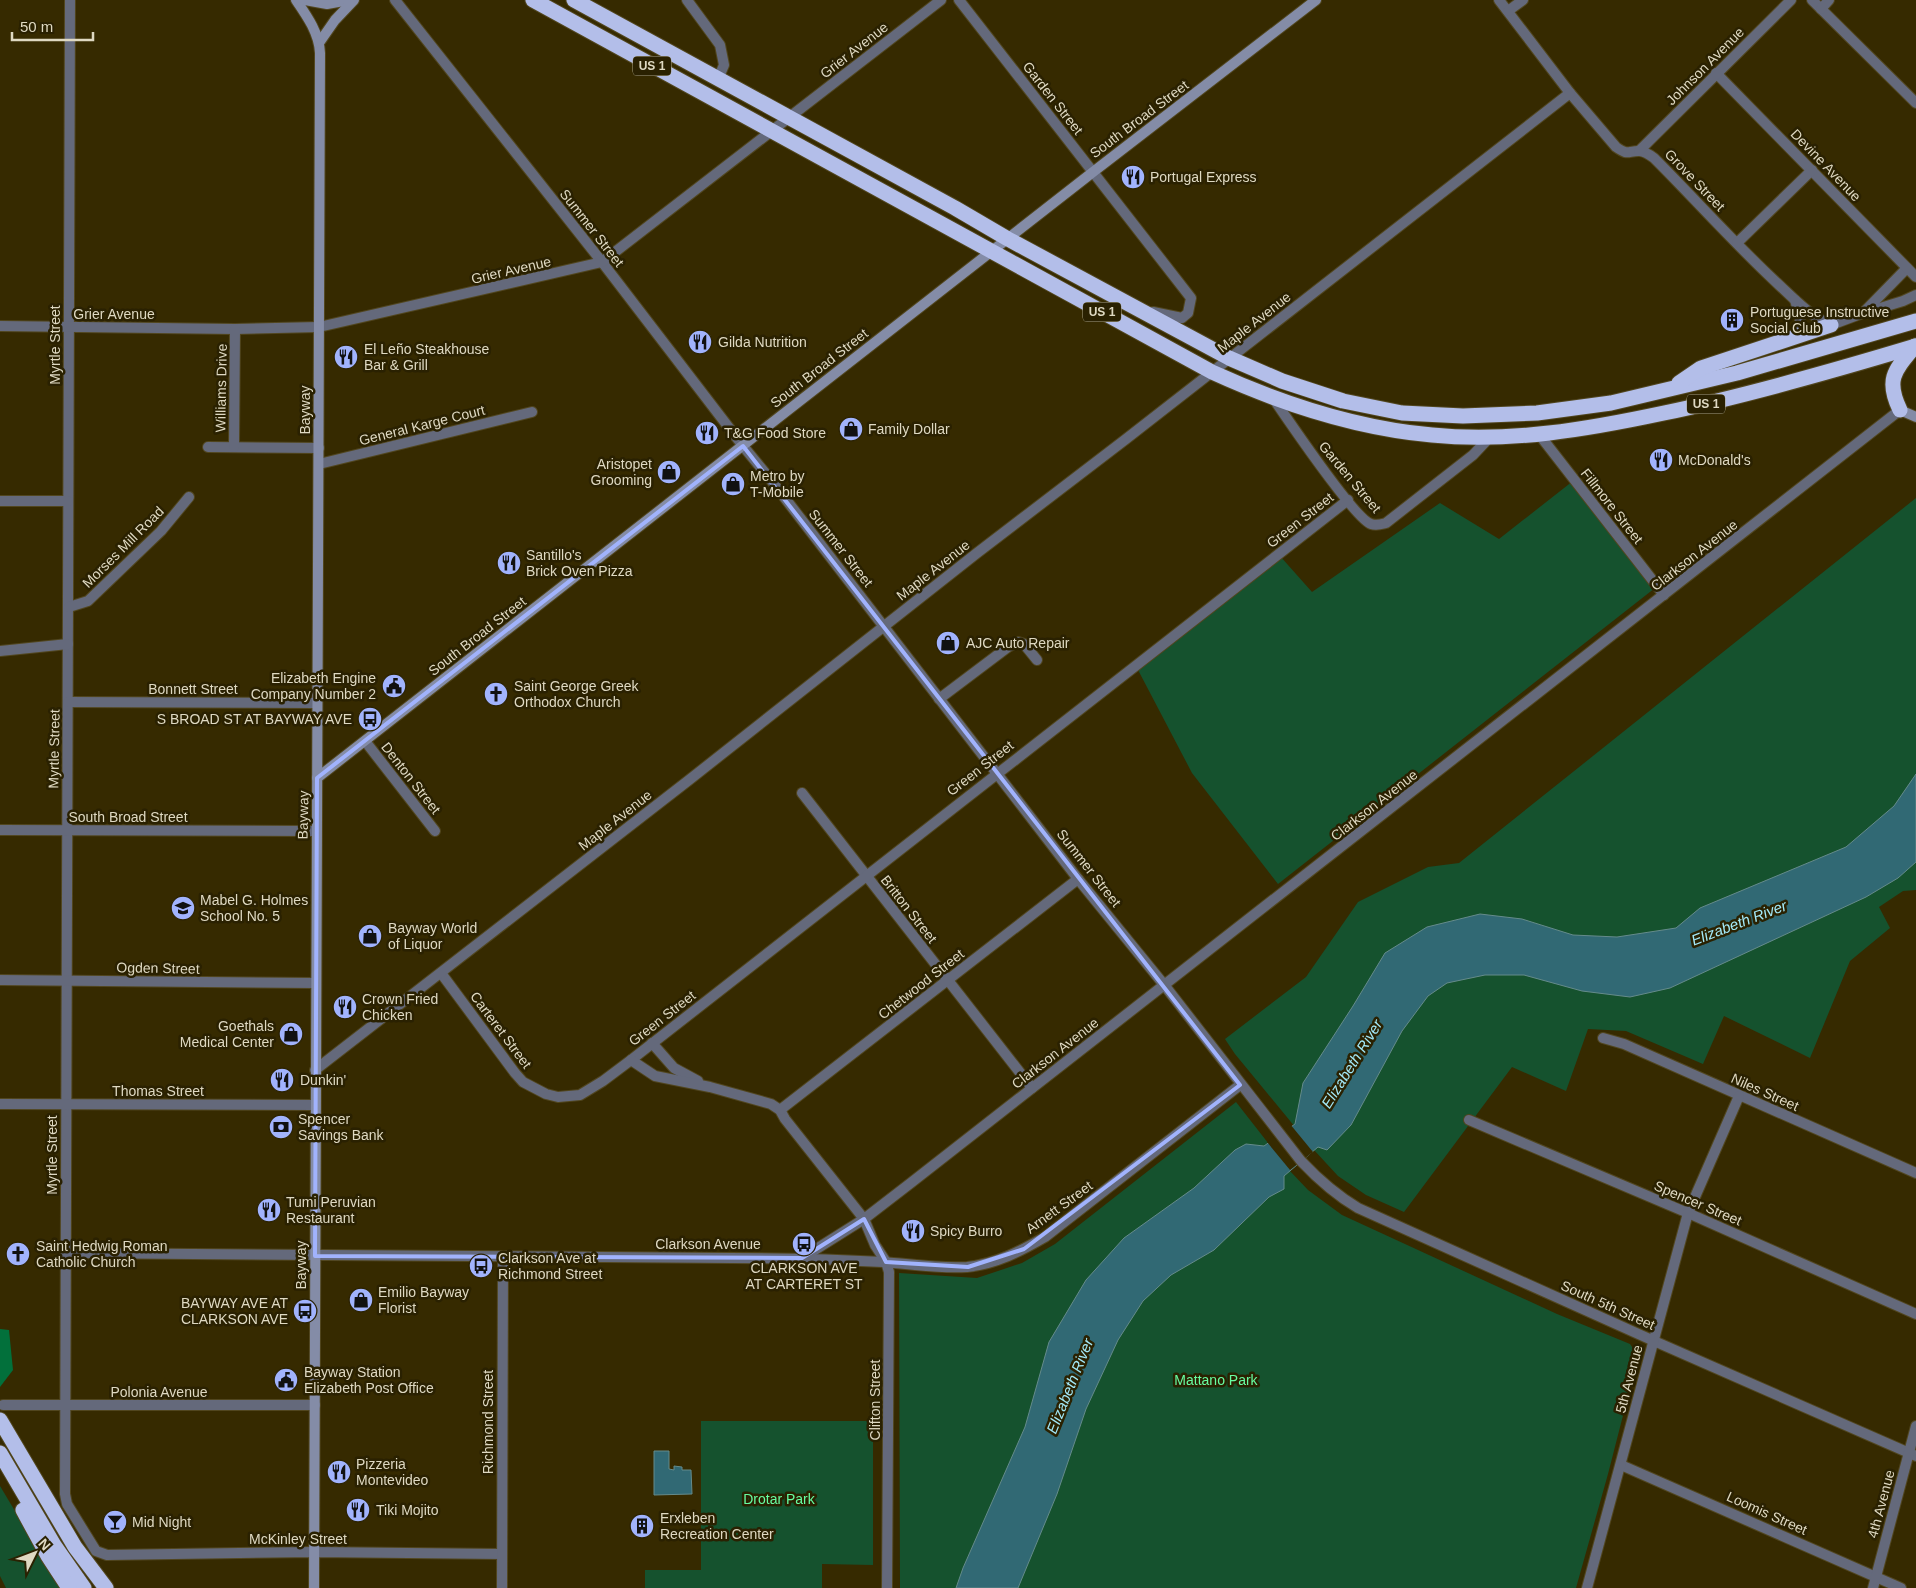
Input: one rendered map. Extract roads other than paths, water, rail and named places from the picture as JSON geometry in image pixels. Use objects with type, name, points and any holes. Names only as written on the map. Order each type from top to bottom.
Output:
[{"type":"highway","name":"US 1","points":[[532,0],[1212,372],[1303,409],[1382,428],[1433,435],[1490,437],[1538,433],[1609,425],[1713,403],[1812,377],[1915,346]]},
{"type":"highway","name":"US 1","points":[[574,0],[1008,239],[1230,358],[1282,381],[1343,401],[1402,413],[1463,416],[1537,413],[1611,403],[1736,373],[1916,321]]},
{"type":"highway","points":[[1668,390],[1701,368],[1830,325]]},
{"type":"highway","points":[[1900,410],[1893,396],[1892,379],[1900,364],[1915,346]]},
{"type":"highway","points":[[2,1413],[75,1546],[106,1588]]},
{"type":"highway","points":[[0,1453],[54,1545],[84,1588]]},
{"type":"highway","points":[[0,1464],[41,1544],[69,1588]]},
{"type":"main road","name":"Bayway","points":[[296,0],[311,23],[320,43],[314,1588]]},
{"type":"main road","points":[[305,0],[326,4],[349,0]]},
{"type":"main road","points":[[320,43],[335,20],[354,0]]},
{"type":"main road","name":"South Broad Street","points":[[317,778],[1316,0]]},
{"type":"main road","points":[[1900,410],[1916,417]]},
{"type":"street","name":"Myrtle Street","points":[[70,0],[65,1494],[67,1504],[96,1551]]},
{"type":"street","name":"Summer Street","points":[[395,0],[602,262],[742,446],[771,480],[939,699],[998,772],[1078,879],[1165,986],[1240,1085],[1301,1161]]},
{"type":"street","points":[[687,0],[713,34],[723,52],[724,65],[718,79]]},
{"type":"street","name":"Grier Avenue","points":[[0,326],[235,329],[319,327],[602,262],[941,0]]},
{"type":"street","name":"Garden Street","points":[[959,0],[1191,298],[1188,313],[1182,318],[1136,308]]},
{"type":"street","name":"Grove Street","points":[[1499,0],[1570,93],[1616,147],[1623,152],[1631,153],[1638,151],[1654,158],[1794,300],[1830,325]]},
{"type":"street","points":[[1508,11],[1523,0]]},
{"type":"street","name":"Johnson Avenue","points":[[1638,151],[1790,0]]},
{"type":"street","points":[[1812,0],[1916,103]]},
{"type":"street","points":[[1821,8],[1829,0]]},
{"type":"street","name":"Devine Avenue","points":[[1716,73],[1916,276]]},
{"type":"street","name":"Maple Avenue","points":[[315,1070],[1570,93]]},
{"type":"street","points":[[1737,243],[1812,170]]},
{"type":"street","points":[[1863,313],[1907,268]]},
{"type":"street","points":[[1830,325],[1916,295]]},
{"type":"street","points":[[1794,300],[1800,318],[1798,335]]},
{"type":"street","name":"Williams Drive","points":[[234,447],[235,329]]},
{"type":"street","name":"Garden Street","points":[[1273,398],[1299,436],[1348,500],[1365,521],[1372,525],[1386,522],[1474,455],[1490,437]]},
{"type":"street","name":"Clarkson Avenue","points":[[66,1253],[802,1258],[864,1219],[1165,986],[1900,410]]},
{"type":"street","name":"General Karge Court","points":[[319,464],[532,412]]},
{"type":"street","name":"Fillmore Street","points":[[1538,433],[1664,595]]},
{"type":"street","points":[[208,447],[319,448]]},
{"type":"street","name":"Morses Mill Road","points":[[69,607],[88,601],[161,531],[189,497]]},
{"type":"street","name":"Green Street","points":[[631,1060],[1348,500]]},
{"type":"street","points":[[0,501],[68,501]]},
{"type":"street","points":[[939,699],[1008,647],[1018,642],[1024,644],[1037,660]]},
{"type":"street","points":[[0,651],[68,644]]},
{"type":"street","name":"Bonnett Street","points":[[68,702],[317,703]]},
{"type":"street","name":"Denton Street","points":[[365,741],[435,831]]},
{"type":"street","name":"Britton Street","points":[[802,794],[1032,1088]]},
{"type":"street","name":"South Broad Street","points":[[0,830],[316,831]]},
{"type":"street","name":"Chetwood Street","points":[[780,1110],[1078,879]]},
{"type":"street","name":"Carteret Street","points":[[441,973],[515,1073],[524,1082],[546,1094],[558,1097],[580,1095],[631,1060]]},
{"type":"street","name":"Ogden Street","points":[[0,980],[316,983]]},
{"type":"street","name":"Niles Street","points":[[1603,1038],[1624,1044],[1916,1173]]},
{"type":"street","points":[[652,1043],[674,1068],[710,1087]]},
{"type":"street","points":[[631,1060],[655,1076],[710,1087],[771,1104],[780,1110],[785,1119],[864,1219]]},
{"type":"street","name":"Arnett Street","points":[[802,1258],[886,1262],[936,1267],[968,1267],[990,1263],[1024,1249],[1045,1236],[1240,1085]]},
{"type":"street","name":"5th Avenue","points":[[1587,1588],[1688,1213],[1739,1096]]},
{"type":"street","name":"Thomas Street","points":[[0,1104],[315,1104]]},
{"type":"street","name":"Spencer Street","points":[[1469,1120],[1688,1213],[1916,1314]]},
{"type":"street","name":"South 5th Street","points":[[1301,1161],[1331,1191],[1358,1208],[1912,1454]]},
{"type":"street","name":"Clifton Street","points":[[864,1219],[875,1245],[886,1262],[889,1272],[888,1588]]},
{"type":"street","name":"Richmond Street","points":[[502,1588],[503,1257]]},
{"type":"street","name":"Polonia Avenue","points":[[2,1413],[66,1406],[315,1405]]},
{"type":"street","name":"4th Avenue","points":[[1873,1588],[1912,1454],[1916,1426]]},
{"type":"street","name":"Loomis Street","points":[[1621,1465],[1901,1588]]},
{"type":"street","name":"McKinley Street","points":[[96,1551],[107,1555],[314,1552],[502,1554]]},
{"type":"water","name":"Elizabeth River","points":[[1916,774],[1916,862],[1898,878],[1866,897],[1670,988],[1630,997],[1582,991],[1524,975],[1485,975],[1447,983],[1428,996],[1402,1031],[1351,1125],[1327,1150],[1318,1147],[1284,1176],[1284,1189],[1269,1197],[1214,1250],[1171,1275],[1143,1301],[1118,1340],[1086,1409],[1057,1494],[1018,1588],[956,1588],[1025,1427],[1049,1342],[1086,1280],[1124,1238],[1194,1188],[1235,1150],[1246,1144],[1264,1146],[1295,1124],[1303,1083],[1385,953],[1427,927],[1480,914],[1522,919],[1573,935],[1617,937],[1676,928],[1700,908],[1846,847],[1894,806]]},
{"type":"water","points":[[654,1451],[669,1451],[669,1469],[674,1470],[674,1466],[682,1467],[682,1470],[691,1470],[692,1494],[654,1495]]},
{"type":"place","name":"Portugal Express","points":[[1133,177]]},
{"type":"place","name":"Portuguese Instructive Social Club","points":[[1732,320]]},
{"type":"place","name":"Gilda Nutrition","points":[[700,342]]},
{"type":"place","name":"El Leño Steakhouse Bar & Grill","points":[[346,357]]},
{"type":"place","name":"Family Dollar","points":[[851,429]]},
{"type":"place","name":"T&G Food Store","points":[[707,433]]},
{"type":"place","name":"McDonald's","points":[[1661,460]]},
{"type":"place","name":"Aristopet Grooming","points":[[669,472]]},
{"type":"place","name":"Metro by T-Mobile","points":[[733,484]]},
{"type":"place","name":"Santillo's Brick Oven Pizza","points":[[509,563]]},
{"type":"place","name":"AJC Auto Repair","points":[[948,643]]},
{"type":"place","name":"Elizabeth Engine Company Number 2","points":[[394,686]]},
{"type":"place","name":"Saint George Greek Orthodox Church","points":[[496,694]]},
{"type":"place","name":"S BROAD ST AT BAYWAY AVE","points":[[370,719]]},
{"type":"place","name":"Mabel G. Holmes School No. 5","points":[[183,908]]},
{"type":"place","name":"Bayway World of Liquor","points":[[370,936]]},
{"type":"place","name":"Crown Fried Chicken","points":[[345,1007]]},
{"type":"place","name":"Goethals Medical Center","points":[[291,1034]]},
{"type":"place","name":"Dunkin'","points":[[282,1080]]},
{"type":"place","name":"Spencer Savings Bank","points":[[281,1127]]},
{"type":"place","name":"Tumi Peruvian Restaurant","points":[[269,1210]]},
{"type":"place","name":"Spicy Burro","points":[[913,1231]]},
{"type":"place","name":"CLARKSON AVE AT CARTERET ST","points":[[804,1244]]},
{"type":"place","name":"Saint Hedwig Roman Catholic Church","points":[[18,1254]]},
{"type":"place","name":"Clarkson Ave at Richmond Street","points":[[481,1266]]},
{"type":"place","name":"Emilio Bayway Florist","points":[[361,1300]]},
{"type":"place","name":"BAYWAY AVE AT CLARKSON AVE","points":[[305,1311]]},
{"type":"place","name":"Bayway Station Elizabeth Post Office","points":[[286,1380]]},
{"type":"place","name":"Pizzeria Montevideo","points":[[339,1472]]},
{"type":"place","name":"Tiki Mojito","points":[[358,1510]]},
{"type":"place","name":"Mid Night","points":[[115,1522]]},
{"type":"place","name":"Erxleben Recreation Center","points":[[642,1526]]},
{"type":"park label","name":"Mattano Park","points":[[1216,1380]]},
{"type":"park label","name":"Drotar Park","points":[[779,1499]]}]
